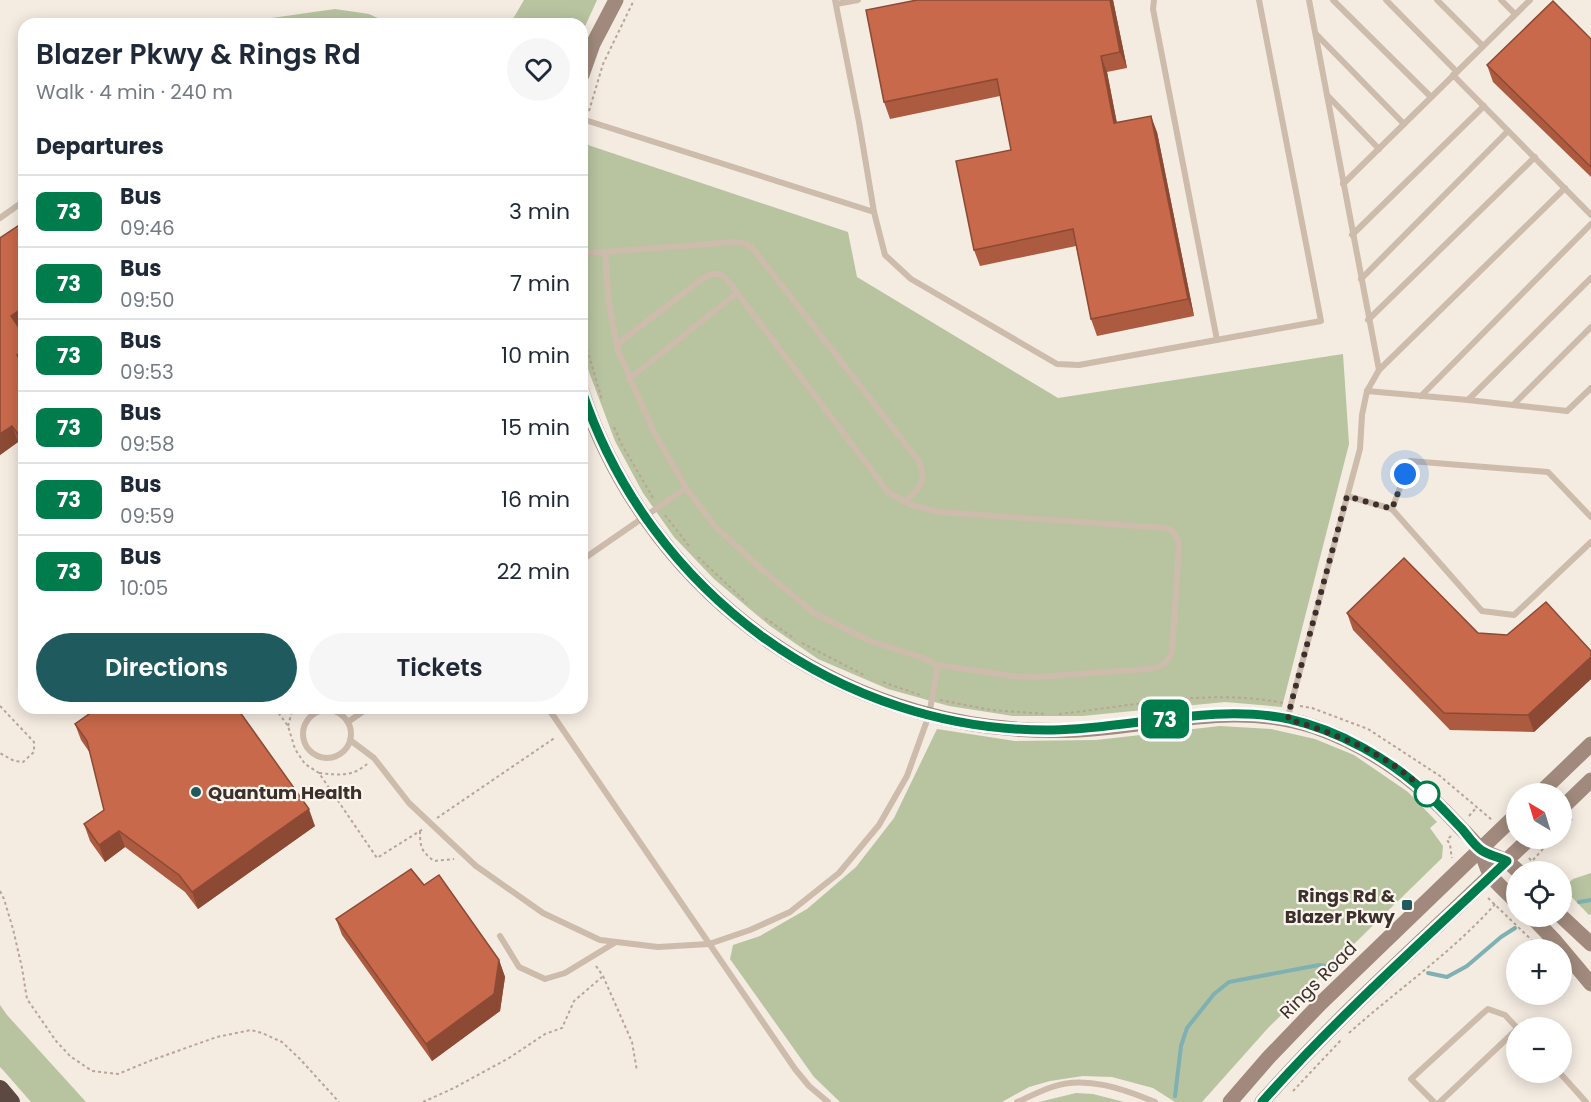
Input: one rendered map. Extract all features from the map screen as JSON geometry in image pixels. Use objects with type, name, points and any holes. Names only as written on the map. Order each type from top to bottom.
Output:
[{"type":"highway","points":[[0,1089],[11,1102]]},
{"type":"street","points":[[588,58],[616,0]]},
{"type":"street","points":[[588,408],[597,432],[621,480],[645,518],[674,555],[728,610],[772,644],[820,674],[882,700],[929,715],[1000,729],[1080,730],[1215,715],[1289,712],[1388,763],[1426,792],[1480,850],[1491,876],[1506,892]]},
{"type":"street","points":[[1550,783],[1591,744]]},
{"type":"street","points":[[1572,798],[1591,780]]},
{"type":"street","name":"Rings Road","points":[[1230,1102],[1321,1003],[1506,825]]},
{"type":"street","points":[[1480,850],[1507,861],[1519,849]]},
{"type":"street","points":[[1262,1102],[1338,1021],[1506,862]]},
{"type":"street","points":[[1572,926],[1591,944]]},
{"type":"street","points":[[1542,927],[1591,984]]},
{"type":"lane","points":[[858,0],[835,2],[859,122],[873,212],[885,255],[911,279],[1057,364],[1079,366],[1321,321],[1259,0]]},
{"type":"lane","points":[[1154,0],[1153,9],[1217,340]]},
{"type":"lane","points":[[1309,0],[1378,370]]},
{"type":"lane","points":[[1333,0],[1431,97]]},
{"type":"lane","points":[[1386,0],[1484,106],[1591,215]]},
{"type":"lane","points":[[1437,0],[1483,46]]},
{"type":"lane","points":[[1501,0],[1515,14]]},
{"type":"lane","points":[[1343,184],[1530,0]]},
{"type":"lane","points":[[1315,33],[1404,124]]},
{"type":"lane","points":[[1326,95],[1379,149]]},
{"type":"lane","points":[[1352,235],[1484,106]]},
{"type":"lane","points":[[588,121],[873,212]]},
{"type":"lane","points":[[1360,279],[1508,131]]},
{"type":"lane","points":[[1368,320],[1535,158]]},
{"type":"lane","points":[[1289,712],[1360,449],[1362,415],[1367,391],[1378,370],[1564,188]]},
{"type":"lane","points":[[0,218],[18,205]]},
{"type":"lane","points":[[1421,396],[1591,224]]},
{"type":"lane","points":[[588,253],[734,242],[747,244],[918,460],[923,471],[922,480],[916,492],[904,502]]},
{"type":"lane","points":[[605,252],[609,304],[618,351],[654,432],[686,488],[715,526],[760,568],[814,613],[870,641],[938,665],[1012,676],[1035,677],[1149,669],[1163,665],[1169,660],[1172,650],[1179,546],[1177,536],[1172,530],[938,512],[904,502],[889,494],[731,284],[721,274],[705,277],[617,344]]},
{"type":"lane","points":[[1468,400],[1591,278]]},
{"type":"lane","points":[[630,379],[737,293]]},
{"type":"lane","points":[[1513,405],[1591,327]]},
{"type":"lane","points":[[1367,391],[1567,411],[1591,388]]},
{"type":"lane","points":[[1392,509],[1410,461],[1548,472],[1591,517]]},
{"type":"lane","points":[[588,557],[686,488]]},
{"type":"lane","points":[[1347,496],[1392,509],[1482,611],[1514,615],[1591,542]]},
{"type":"lane","points":[[350,740],[374,758],[409,803],[476,866],[543,913],[600,940],[658,947],[709,944],[750,930],[790,912],[839,873],[879,825],[907,776],[929,715],[938,665]]},
{"type":"lane","points":[[314,714],[304,726],[304,741],[313,753],[328,758],[342,753],[350,740],[348,722],[341,714]]},
{"type":"lane","points":[[348,722],[359,714]]},
{"type":"lane","points":[[552,714],[795,1069],[809,1086],[828,1102]]},
{"type":"lane","points":[[500,936],[519,967],[544,979],[566,973],[616,942]]},
{"type":"lane","points":[[1434,1102],[1412,1078],[1488,1009],[1507,1017]]},
{"type":"lane","points":[[1440,1102],[1506,1039]]},
{"type":"lane","points":[[1017,1102],[1054,1086],[1076,1083],[1096,1084],[1126,1091],[1155,1102]]},
{"type":"lane","points":[[1569,1083],[1586,1102]]},
{"type":"path","points":[[588,110],[603,64],[634,0]]},
{"type":"path","points":[[588,353],[602,401]]},
{"type":"path","points":[[612,422],[626,452],[659,507],[693,552],[747,603]]},
{"type":"path","points":[[763,616],[797,640],[864,675]]},
{"type":"path","points":[[875,679],[932,698],[991,710],[1046,714]]},
{"type":"path","points":[[1058,714],[1212,696],[1260,698],[1289,712],[1312,708],[1368,729],[1440,776],[1489,816],[1501,830]]},
{"type":"path","points":[[0,706],[34,742],[34,752],[23,762],[14,761],[0,753]]},
{"type":"path","points":[[288,726],[291,714]]},
{"type":"path","points":[[319,773],[341,775],[358,771],[374,758]]},
{"type":"path","points":[[420,830],[420,843],[424,854],[434,861],[455,859]]},
{"type":"path","points":[[1527,849],[1532,861],[1543,849]]},
{"type":"path","points":[[0,891],[13,929],[27,999],[56,1041],[70,1056],[92,1071],[118,1074],[217,1037],[251,1030],[282,1042],[339,1102]]},
{"type":"path","points":[[1290,1094],[1347,1034],[1449,949],[1495,905],[1506,900]]},
{"type":"path","points":[[591,958],[603,976],[632,1042],[637,1071]]},
{"type":"path","points":[[423,1102],[509,1058],[545,1034],[562,1028],[574,1001],[603,976]]},
{"type":"green space","points":[[524,0],[597,0],[588,20],[514,18]]},
{"type":"green space","points":[[335,9],[369,14],[378,18],[272,18]]},
{"type":"green space","points":[[588,145],[848,232],[857,277],[1058,398],[1343,354],[1349,444],[1282,707],[1225,702],[1082,716],[1013,716],[949,706],[888,689],[818,659],[770,626],[714,579],[674,537],[643,493],[615,441],[589,372]]},
{"type":"green space","points":[[1220,726],[1271,729],[1315,739],[1354,755],[1408,792],[1437,822],[1430,828],[1443,846],[1442,858],[1268,1028],[1202,1102],[1175,1102],[1153,1088],[1112,1077],[1083,1076],[1029,1087],[1002,1102],[840,1102],[814,1077],[730,959],[733,945],[760,936],[807,909],[856,867],[894,818],[937,729],[1015,741],[1096,740]]},
{"type":"green space","points":[[1591,873],[1591,914],[1589,915],[1572,897],[1573,879]]},
{"type":"green space","points":[[0,1005],[86,1102],[31,1102],[0,1067]]},
{"type":"green space","points":[[1076,1093],[1093,1094],[1124,1102],[1039,1102]]},
{"type":"building","points":[[917,0],[1110,0],[1120,52],[1101,56],[1114,123],[1151,116],[1188,299],[1091,319],[1073,229],[974,250],[956,161],[1011,150],[997,79],[884,102],[866,10]]},
{"type":"building","points":[[1553,1],[1591,39],[1591,167],[1487,65]]},
{"type":"building","points":[[18,226],[18,311],[11,316],[18,326],[18,434],[12,426],[0,434],[0,238]]},
{"type":"building","points":[[1404,558],[1478,633],[1507,635],[1546,602],[1591,651],[1591,657],[1528,715],[1444,713],[1347,613]]},
{"type":"building","name":"Quantum Health","points":[[89,714],[241,714],[309,809],[192,892],[179,875],[119,831],[99,845],[84,824],[104,810],[87,741],[75,724]]},
{"type":"building","points":[[411,869],[424,885],[439,875],[499,960],[494,994],[426,1044],[336,919]]},
{"type":"waterway","points":[[1579,902],[1591,900]]},
{"type":"waterway","points":[[1428,973],[1447,977],[1467,966],[1515,928]]},
{"type":"waterway","points":[[1175,1096],[1181,1046],[1187,1028],[1214,994],[1229,982],[1319,965],[1333,967]]},
{"type":"bus line","name":"73","points":[[588,409],[621,480],[659,538],[704,588],[728,610],[772,644],[820,674],[909,710],[1000,729],[1080,730],[1215,715],[1248,714],[1288,719],[1317,728],[1368,750],[1407,776],[1426,792],[1480,850],[1507,861],[1338,1021],[1262,1102]]},
{"type":"place","name":"Quantum Health","points":[[196,792]]},
{"type":"place","name":"Rings Rd & Blazer Pkwy","points":[[1407,905]]},
{"type":"route","points":[[1405,474],[1392,509],[1347,496],[1288,719],[1317,728],[1368,750],[1407,776],[1427,794]]}]
